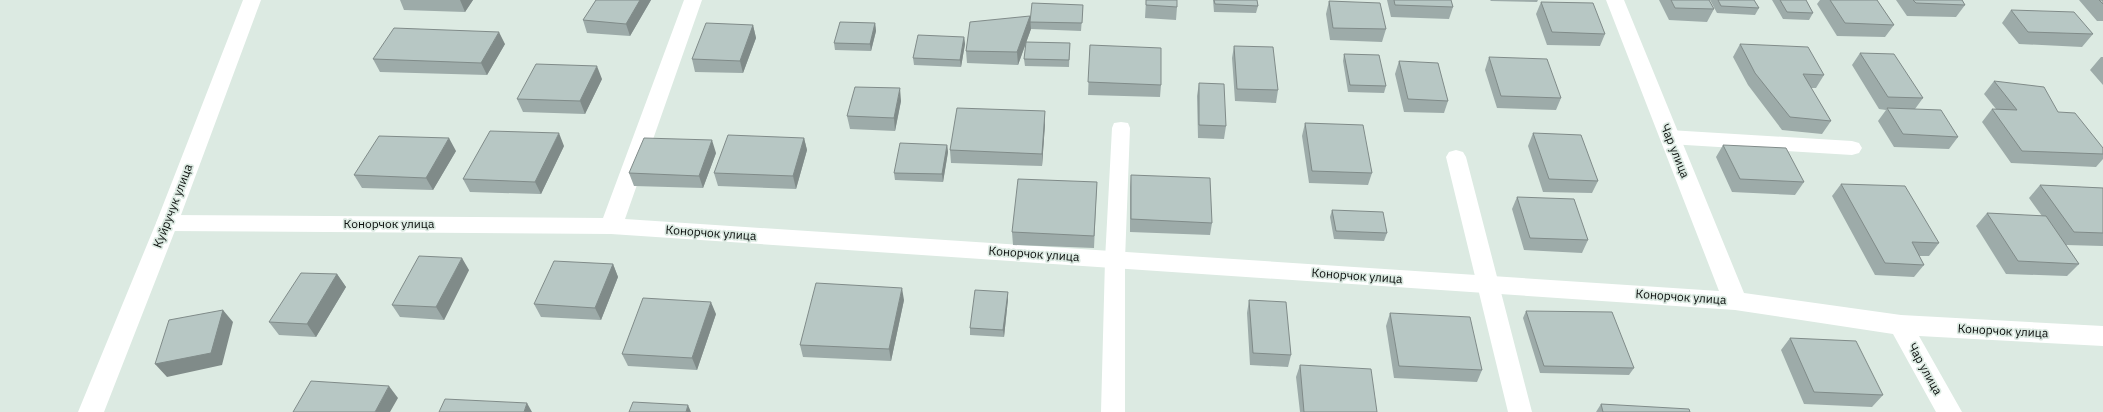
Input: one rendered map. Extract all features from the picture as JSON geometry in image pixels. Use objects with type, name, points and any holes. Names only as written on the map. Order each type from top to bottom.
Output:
[{"type":"street","name":"Куйручук улица","points":[[91,412],[167,223],[252,0]]},
{"type":"street","points":[[610,226],[693,0]]},
{"type":"street","name":"Чар улица","points":[[1615,0],[1735,301]]},
{"type":"street","name":"Конорчок улица","points":[[167,223],[610,226],[1735,301],[1901,325],[2103,336]]},
{"type":"street","name":"Чар улица","points":[[1901,325],[1949,412]]},
{"type":"lane","points":[[1113,412],[1115,260],[1121,128]]},
{"type":"lane","points":[[1669,137],[1852,148]]},
{"type":"lane","points":[[1456,157],[1520,412]]},
{"type":"building","points":[[596,0],[640,0],[626,24],[583,20]]},
{"type":"building","points":[[1146,0],[1177,0],[1177,7],[1146,5]]},
{"type":"building","points":[[1214,0],[1257,0],[1258,6],[1215,4]]},
{"type":"building","points":[[1394,0],[1451,0],[1453,7],[1395,5]]},
{"type":"building","points":[[1671,0],[1709,0],[1714,9],[1675,8]]},
{"type":"building","points":[[1718,0],[1754,0],[1759,8],[1721,6]]},
{"type":"building","points":[[1780,0],[1806,0],[1813,13],[1787,12]]},
{"type":"building","points":[[1830,0],[1877,0],[1894,25],[1845,23]]},
{"type":"building","points":[[1913,0],[1962,0],[1965,5],[1916,3]]},
{"type":"building","points":[[1329,1],[1380,3],[1386,29],[1333,28]]},
{"type":"building","points":[[1541,2],[1593,3],[1605,34],[1552,32]]},
{"type":"building","points":[[1032,3],[1083,5],[1082,23],[1030,22]]},
{"type":"building","points":[[2011,10],[2074,12],[2093,34],[2028,32]]},
{"type":"building","points":[[1030,16],[1017,52],[966,51],[970,22]]},
{"type":"building","points":[[840,22],[875,23],[870,44],[834,43]]},
{"type":"building","points":[[706,23],[753,25],[740,61],[692,59]]},
{"type":"building","points":[[394,28],[499,32],[481,63],[373,59]]},
{"type":"building","points":[[918,35],[964,37],[960,60],[913,58]]},
{"type":"building","points":[[1026,42],[1070,43],[1069,60],[1024,59]]},
{"type":"building","points":[[1740,44],[1808,47],[1824,75],[1803,74],[1831,121],[1790,117],[1755,73]]},
{"type":"building","points":[[1090,45],[1161,48],[1161,85],[1088,82]]},
{"type":"building","points":[[1234,46],[1273,47],[1278,90],[1237,89]]},
{"type":"building","points":[[1860,53],[1894,54],[1923,98],[1888,97]]},
{"type":"building","points":[[1344,54],[1379,55],[1386,86],[1350,85]]},
{"type":"building","points":[[1489,57],[1547,59],[1561,98],[1501,96]]},
{"type":"building","points":[[1399,61],[1438,63],[1448,101],[1408,99]]},
{"type":"building","points":[[536,64],[597,66],[580,101],[517,99]]},
{"type":"building","points":[[1994,81],[2044,87],[2058,112],[2075,113],[2103,148],[2103,154],[2022,151],[1992,109],[2017,110]]},
{"type":"building","points":[[1199,83],[1224,84],[1226,126],[1199,125]]},
{"type":"building","points":[[855,87],[900,88],[894,118],[847,116]]},
{"type":"building","points":[[957,108],[1045,111],[1042,154],[950,150]]},
{"type":"building","points":[[1887,108],[1941,110],[1958,137],[1903,134]]},
{"type":"building","points":[[1305,123],[1363,125],[1372,173],[1312,171]]},
{"type":"building","points":[[490,131],[559,133],[535,182],[463,179]]},
{"type":"building","points":[[1533,133],[1581,135],[1598,181],[1549,179]]},
{"type":"building","points":[[728,135],[804,138],[793,176],[714,173]]},
{"type":"building","points":[[379,136],[449,138],[426,178],[354,175]]},
{"type":"building","points":[[644,138],[712,140],[699,176],[629,173]]},
{"type":"building","points":[[900,143],[947,145],[942,174],[894,173]]},
{"type":"building","points":[[1723,145],[1786,148],[1804,182],[1740,179]]},
{"type":"building","points":[[1131,175],[1210,178],[1212,223],[1131,219]]},
{"type":"building","points":[[1018,179],[1097,182],[1094,236],[1012,232]]},
{"type":"building","points":[[1841,184],[1905,186],[1939,243],[1912,242],[1924,265],[1885,263]]},
{"type":"building","points":[[2040,185],[2103,188],[2103,233],[2074,232]]},
{"type":"building","points":[[1517,197],[1574,199],[1588,240],[1530,238]]},
{"type":"building","points":[[1332,210],[1383,212],[1387,233],[1336,231]]},
{"type":"building","points":[[1987,213],[2046,216],[2079,264],[2018,261]]},
{"type":"building","points":[[419,256],[462,258],[436,307],[392,305]]},
{"type":"building","points":[[554,261],[613,264],[595,308],[534,304]]},
{"type":"building","points":[[301,273],[337,274],[307,324],[269,322]]},
{"type":"building","points":[[816,283],[902,288],[889,349],[800,345]]},
{"type":"building","points":[[975,290],[1008,292],[1003,330],[970,328]]},
{"type":"building","points":[[643,298],[711,302],[692,358],[622,354]]},
{"type":"building","points":[[1249,300],[1286,302],[1291,355],[1253,353]]},
{"type":"building","points":[[223,310],[211,353],[155,364],[169,320]]},
{"type":"building","points":[[1526,311],[1612,312],[1634,368],[1544,366]]},
{"type":"building","points":[[1390,313],[1470,317],[1482,370],[1399,366]]},
{"type":"building","points":[[1790,338],[1856,341],[1883,395],[1814,392]]},
{"type":"building","points":[[1300,365],[1371,369],[1377,412],[1304,412]]},
{"type":"building","points":[[311,381],[389,386],[375,412],[293,412]]},
{"type":"building","points":[[445,399],[527,403],[524,412],[439,412]]},
{"type":"building","points":[[633,402],[688,405],[686,412],[629,412]]},
{"type":"building","points":[[1601,404],[1689,409],[1690,412],[1603,412]]}]
